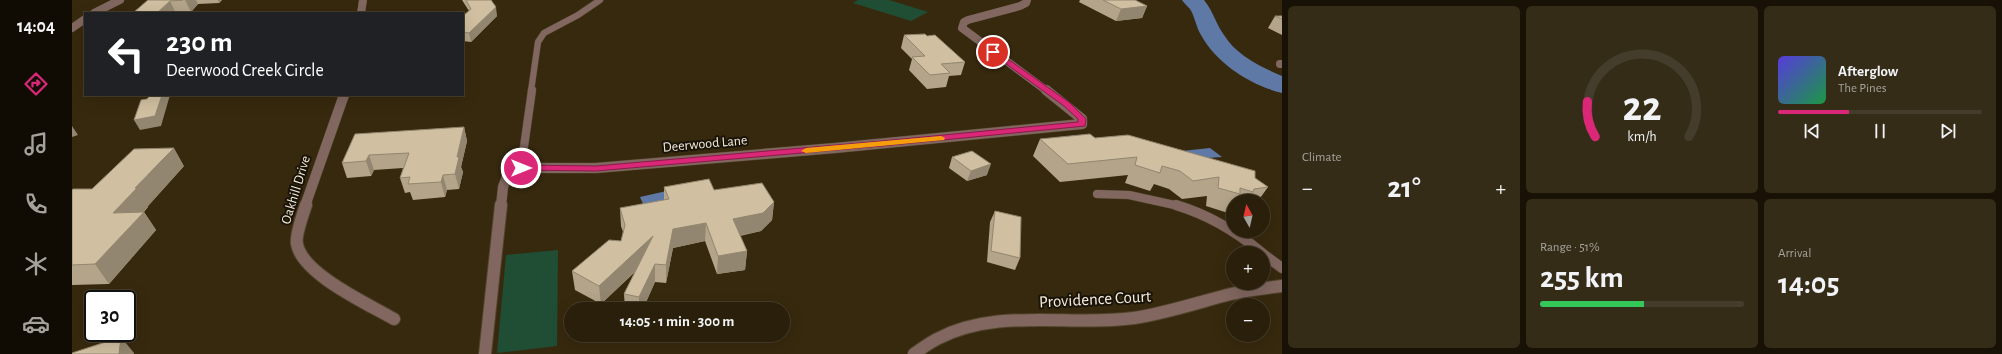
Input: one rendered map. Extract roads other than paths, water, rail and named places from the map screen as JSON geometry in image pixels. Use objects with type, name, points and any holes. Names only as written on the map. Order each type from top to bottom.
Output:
[{"type":"street","points":[[96,12],[120,0]]},
{"type":"street","points":[[361,12],[363,0]]},
{"type":"street","name":"Deerwood Lane","points":[[521,168],[596,168],[819,150],[1038,130],[1082,124],[1082,119],[1067,105],[962,28],[964,22],[968,20],[1020,6],[1026,3],[1027,0]]},
{"type":"street","points":[[72,28],[84,20]]},
{"type":"street","name":"Oakhill Drive","points":[[344,96],[309,192],[296,242],[300,255],[319,275],[394,319]]},
{"type":"street","points":[[485,354],[503,187],[508,174],[521,168]]},
{"type":"street","name":"Providence Court","points":[[914,354],[948,334],[990,322],[1033,319],[1131,318],[1176,310],[1232,294],[1282,286]]},
{"type":"lane","points":[[521,168],[538,42],[544,33],[578,15],[600,0]]},
{"type":"lane","points":[[1097,194],[1114,192],[1142,197],[1191,210],[1227,227],[1253,246]]},
{"type":"lane","points":[[1270,259],[1282,268]]},
{"type":"water","points":[[1210,148],[1222,157],[1193,159],[1182,151]]},
{"type":"water","points":[[680,188],[685,197],[644,206],[640,197]]},
{"type":"waterway","points":[[1192,0],[1199,7],[1212,35],[1225,52],[1252,71],[1282,85]]}]
